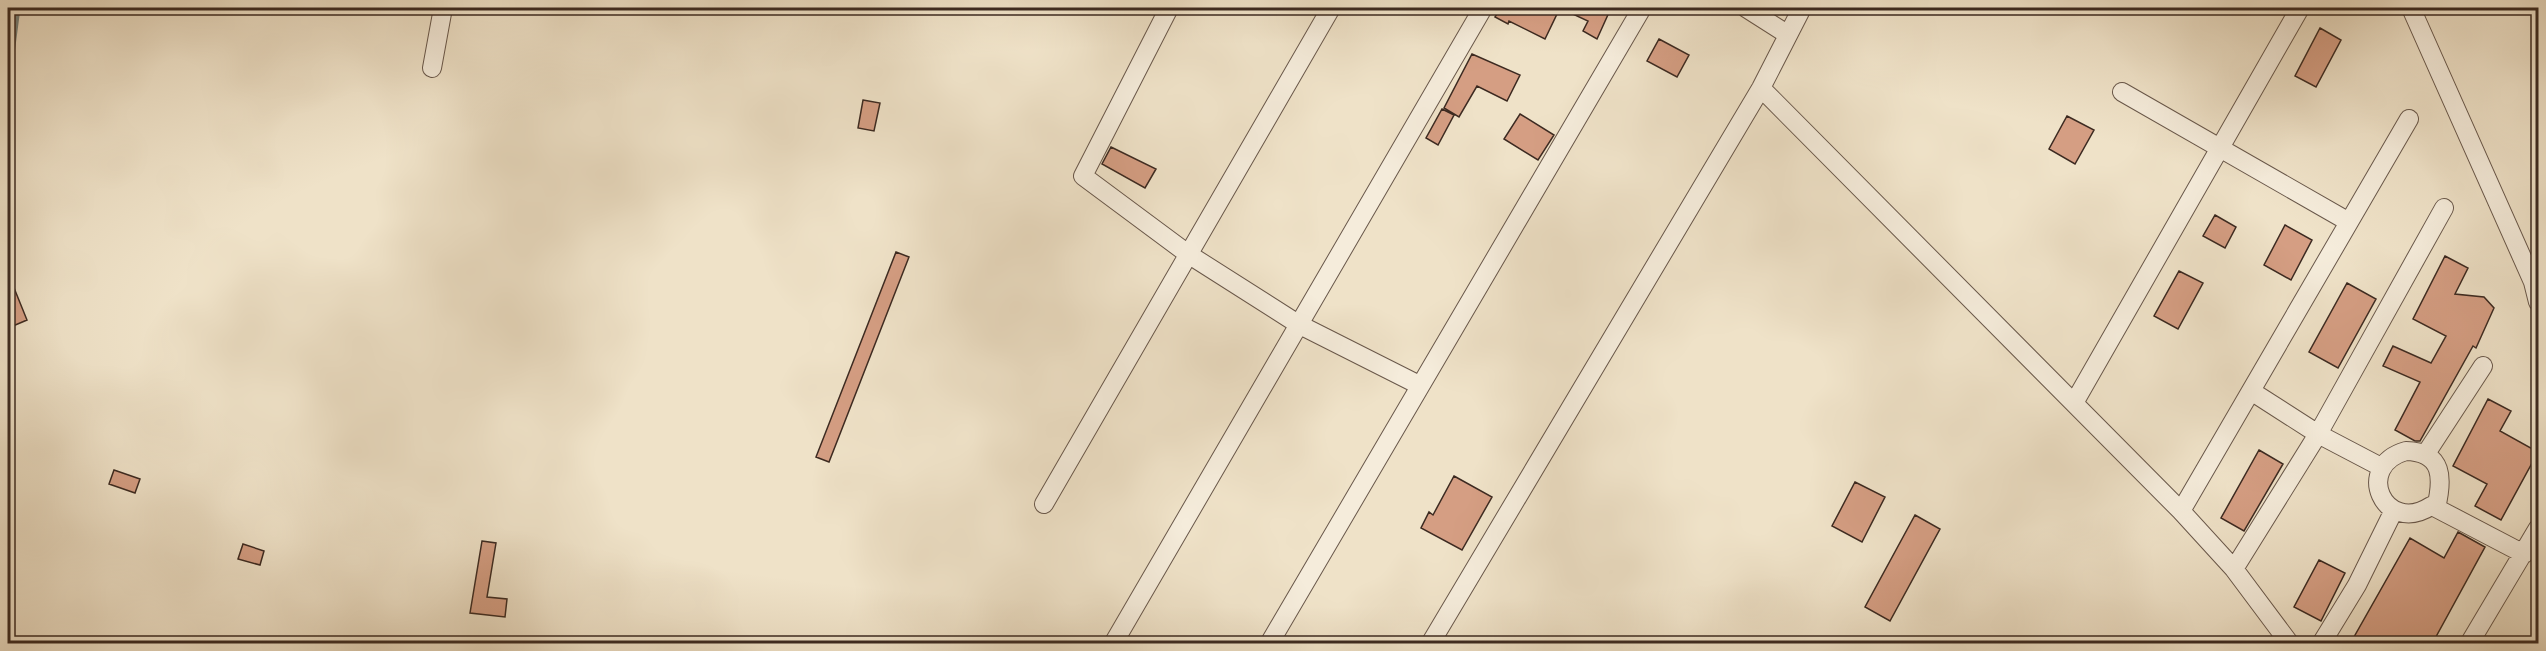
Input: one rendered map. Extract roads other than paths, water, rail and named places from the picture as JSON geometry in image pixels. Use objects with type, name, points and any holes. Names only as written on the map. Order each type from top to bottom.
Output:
[{"type":"street","points":[[432,68],[443,8]]},
{"type":"street","points":[[1169,8],[1083,176],[1188,254],[1298,324],[1419,385]]},
{"type":"street","points":[[1044,504],[1331,8]]},
{"type":"street","points":[[1113,644],[1483,8]]},
{"type":"street","points":[[1269,644],[1642,8]]},
{"type":"street","points":[[1746,8],[1787,34]]},
{"type":"street","points":[[1430,644],[1761,88],[1802,8]]},
{"type":"street","points":[[2074,403],[2300,8]]},
{"type":"street","points":[[2411,8],[2533,282],[2538,302]]},
{"type":"street","points":[[1761,88],[2181,512],[2234,569],[2290,644]]},
{"type":"street","points":[[2122,92],[2349,222]]},
{"type":"street","points":[[2181,512],[2409,119]]},
{"type":"street","points":[[2234,569],[2318,434],[2444,208]]},
{"type":"street","points":[[2425,455],[2483,366]]},
{"type":"street","points":[[2251,391],[2318,434],[2381,467]]},
{"type":"street","points":[[2436,508],[2441,479],[2438,469],[2425,455],[2416,451],[2396,454],[2381,467],[2378,487],[2381,496],[2394,510],[2413,514],[2431,506],[2524,554]]},
{"type":"street","points":[[2321,644],[2357,585],[2394,510]]},
{"type":"street","points":[[2469,644],[2538,528]]},
{"type":"waterway","points":[[8,84],[18,8]]}]
